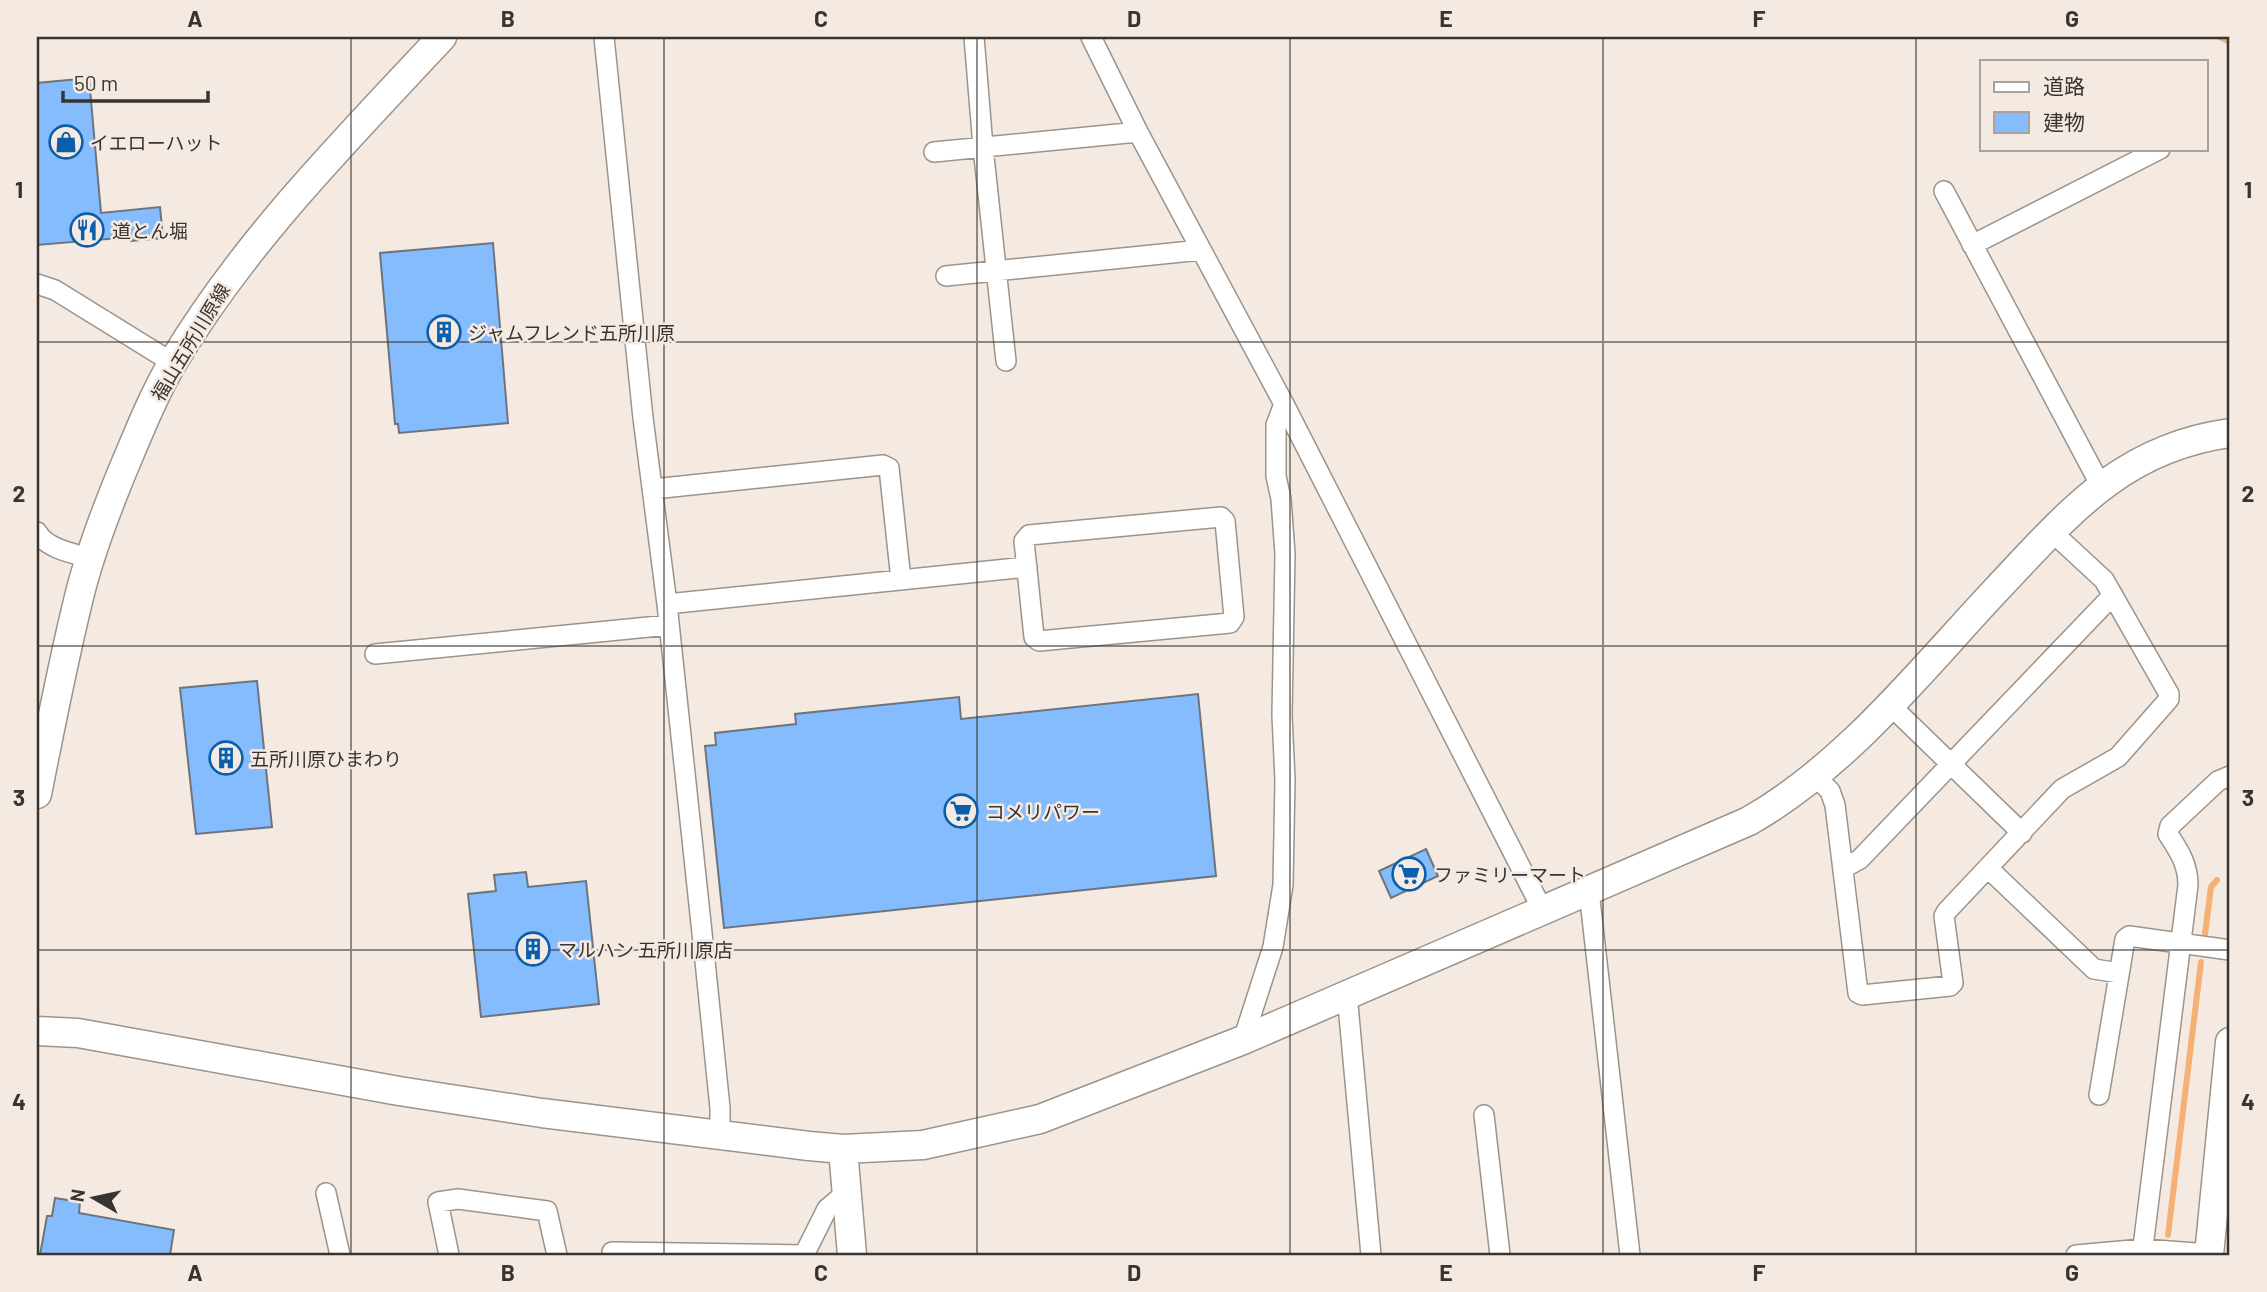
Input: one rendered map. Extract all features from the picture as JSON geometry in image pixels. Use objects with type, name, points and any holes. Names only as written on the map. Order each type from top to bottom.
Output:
[{"type":"street","name":"福山五所川原線","points":[[37,794],[79,597],[90,558],[113,492],[146,414],[173,363],[235,268],[272,222],[442,37]]},
{"type":"street","points":[[604,37],[643,418],[667,604],[720,1108],[720,1136]]},
{"type":"street","points":[[974,37],[1006,361]]},
{"type":"street","points":[[1091,37],[1138,132],[1284,404],[1543,911]]},
{"type":"street","points":[[934,152],[1138,132]]},
{"type":"street","points":[[1972,245],[2158,150]]},
{"type":"street","points":[[1944,191],[2101,486]]},
{"type":"street","points":[[946,276],[1201,250]]},
{"type":"street","points":[[37,284],[55,290],[173,363]]},
{"type":"street","points":[[1243,1040],[1273,947],[1283,885],[1285,554],[1282,499],[1276,476],[1276,425],[1284,404]]},
{"type":"street","points":[[37,1031],[78,1033],[399,1091],[542,1113],[843,1149],[923,1145],[1040,1119],[1243,1040],[1749,821],[1776,806],[1815,776],[1890,705],[2051,531],[2101,486],[2119,473],[2164,450],[2187,441],[2230,433]]},
{"type":"street","points":[[653,489],[883,465],[889,468],[901,580]]},
{"type":"street","points":[[1221,517],[1225,521],[1234,617],[1230,622],[1039,640],[1034,637],[1027,567],[1024,541],[1029,536],[1221,517]]},
{"type":"street","points":[[1815,776],[1830,791],[1835,805],[1858,993],[1862,995],[1950,986],[1954,983],[1944,916],[1947,911],[2062,789],[2118,757],[2169,699],[2169,694],[2104,580],[2051,531]]},
{"type":"street","points":[[37,532],[42,540],[57,548],[90,558]]},
{"type":"street","points":[[667,604],[1027,567]]},
{"type":"street","points":[[1844,868],[1860,859],[2113,595]]},
{"type":"street","points":[[376,654],[669,625]]},
{"type":"street","points":[[1890,705],[2022,833]]},
{"type":"street","points":[[2142,1252],[2188,885],[2188,871],[2184,860],[2168,834],[2170,827],[2218,781],[2230,776]]},
{"type":"street","points":[[1989,869],[2094,969],[2119,973]]},
{"type":"street","points":[[1589,891],[1629,1255]]},
{"type":"street","points":[[2099,1095],[2125,939],[2129,936],[2230,950]]},
{"type":"street","points":[[1347,994],[1371,1255]]},
{"type":"street","points":[[2076,1255],[2142,1252],[2209,1255],[2230,1042]]},
{"type":"street","points":[[1484,1115],[1500,1255]]},
{"type":"street","points":[[843,1149],[852,1255]]},
{"type":"street","points":[[612,1252],[804,1255],[827,1209],[847,1192]]},
{"type":"street","points":[[326,1193],[340,1255]]},
{"type":"street","points":[[450,1255],[438,1202],[458,1199],[547,1211],[557,1255]]},
{"type":"building","name":"イエローハット","points":[[89,78],[101,213],[160,207],[163,238],[131,241],[131,237],[37,245],[37,83]]},
{"type":"building","name":"ジャムフレンド五所川原","points":[[493,243],[508,423],[399,433],[398,424],[395,424],[380,253]]},
{"type":"building","name":"五所川原ひまわり","points":[[257,681],[272,827],[196,834],[180,688]]},
{"type":"building","name":"コメリパワー","points":[[1198,694],[1216,876],[724,928],[705,746],[716,745],[715,733],[796,724],[795,714],[959,697],[961,719]]},
{"type":"building","name":"ファミリーマート","points":[[1426,849],[1438,876],[1391,898],[1379,871]]},
{"type":"building","name":"マルハン 五所川原店","points":[[526,872],[528,887],[586,881],[599,1004],[481,1017],[468,894],[496,891],[494,875]]},
{"type":"building","points":[[55,1198],[80,1202],[79,1213],[174,1230],[170,1255],[40,1255],[47,1216],[52,1216]]},
{"type":"waterway","points":[[2220,37],[2230,42]]},
{"type":"waterway","points":[[2205,934],[2211,887],[2217,880]]},
{"type":"waterway","points":[[2168,1235],[2201,962]]},
{"type":"place","name":"イエローハット","points":[[66,142]]},
{"type":"place","name":"道とん堀","points":[[87,230]]},
{"type":"place","name":"ジャムフレンド五所川原","points":[[444,332]]},
{"type":"place","name":"五所川原ひまわり","points":[[226,758]]},
{"type":"place","name":"コメリパワー","points":[[961,811]]},
{"type":"place","name":"ファミリーマート","points":[[1409,874]]},
{"type":"place","name":"マルハン 五所川原店","points":[[533,949]]}]
